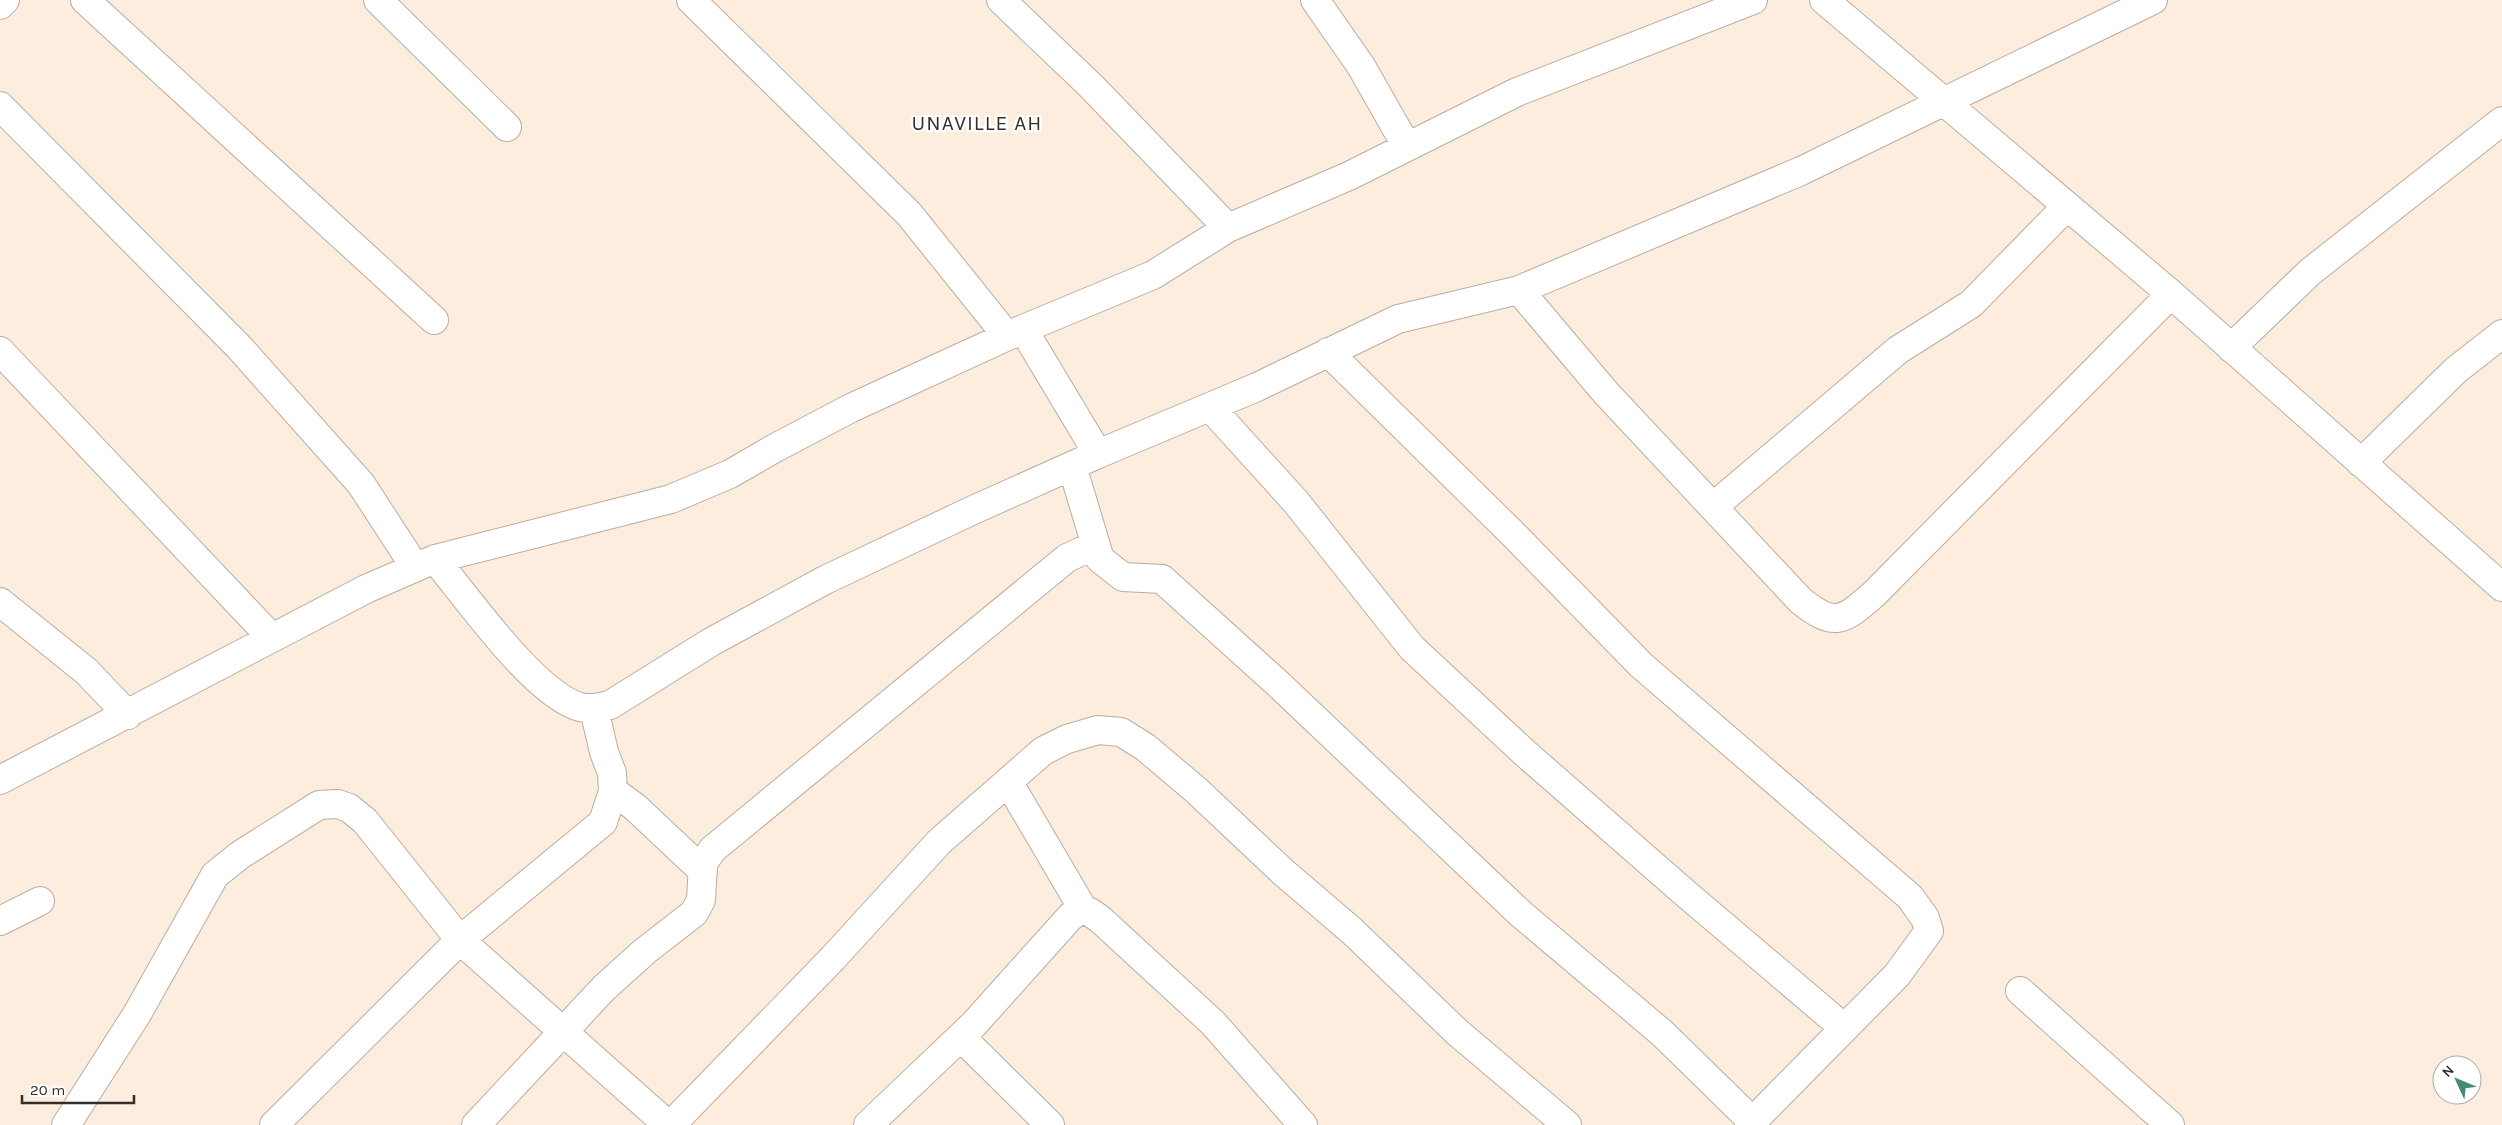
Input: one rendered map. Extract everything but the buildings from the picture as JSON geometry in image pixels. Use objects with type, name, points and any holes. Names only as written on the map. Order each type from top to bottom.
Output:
[{"type":"street","points":[[0,5],[5,0]]},
{"type":"street","points":[[85,0],[434,320]]},
{"type":"street","points":[[378,0],[507,127]]},
{"type":"street","points":[[691,0],[909,214],[1015,332],[1098,454]]},
{"type":"street","points":[[1001,0],[1091,86],[1228,228]]},
{"type":"street","points":[[1315,0],[1361,66],[1407,147]]},
{"type":"street","points":[[0,780],[128,715],[366,589],[425,563],[671,499],[730,474],[851,408],[1015,332],[1153,275],[1228,228],[1349,176],[1518,92],[1754,0]]},
{"type":"street","points":[[1824,0],[2171,294],[2502,588]]},
{"type":"street","points":[[0,106],[239,347],[361,484],[425,563],[532,672],[558,696],[580,707],[594,709],[610,705],[711,642],[825,580],[1098,454],[1210,407],[1398,318],[1519,290],[1801,170],[1946,102],[2153,0]]},
{"type":"street","points":[[2231,348],[2310,272],[2502,121]]},
{"type":"street","points":[[1713,507],[1898,350],[1971,304],[2067,206]]},
{"type":"street","points":[[1519,290],[1606,393],[1802,601],[1819,615],[1831,619],[1842,617],[1858,608],[1907,562],[2171,294]]},
{"type":"street","points":[[2361,463],[2456,370],[2502,334]]},
{"type":"street","points":[[0,351],[272,638]]},
{"type":"street","points":[[1072,466],[1100,559],[1123,577],[1162,579],[1275,680],[1521,914],[1662,1032],[1750,1123],[1897,975],[1926,935],[1928,931],[1927,922],[1918,906],[1910,897],[1641,665],[1512,533],[1328,352]]},
{"type":"street","points":[[1210,407],[1296,502],[1412,648],[1548,773],[1844,1028]]},
{"type":"street","points":[[476,1125],[604,988],[645,950],[694,913],[701,900],[703,863],[713,849],[1060,564],[1095,545]]},
{"type":"street","points":[[0,602],[86,671],[128,715]]},
{"type":"street","points":[[274,1125],[460,940],[603,822],[613,791],[612,773],[604,752],[594,709]]},
{"type":"street","points":[[66,1125],[137,1014],[215,875],[240,855],[319,805],[338,804],[365,821],[460,940],[669,1125],[820,971],[939,842],[1009,783],[1043,751],[1067,739],[1098,730],[1121,732],[1146,747],[1196,790],[1283,872],[1352,931],[1457,1032],[1567,1125]]},
{"type":"street","points":[[1009,783],[1083,909],[1100,920],[1213,1023],[1303,1125]]},
{"type":"street","points":[[613,791],[635,807],[703,871]]},
{"type":"street","points":[[0,921],[40,901]]},
{"type":"street","points":[[868,1125],[961,1037],[1071,916],[1083,909]]},
{"type":"street","points":[[2020,991],[2170,1125]]},
{"type":"street","points":[[961,1037],[1050,1125]]},
{"type":"district","name":"UNAVILLE AH","points":[[977,123]]}]
